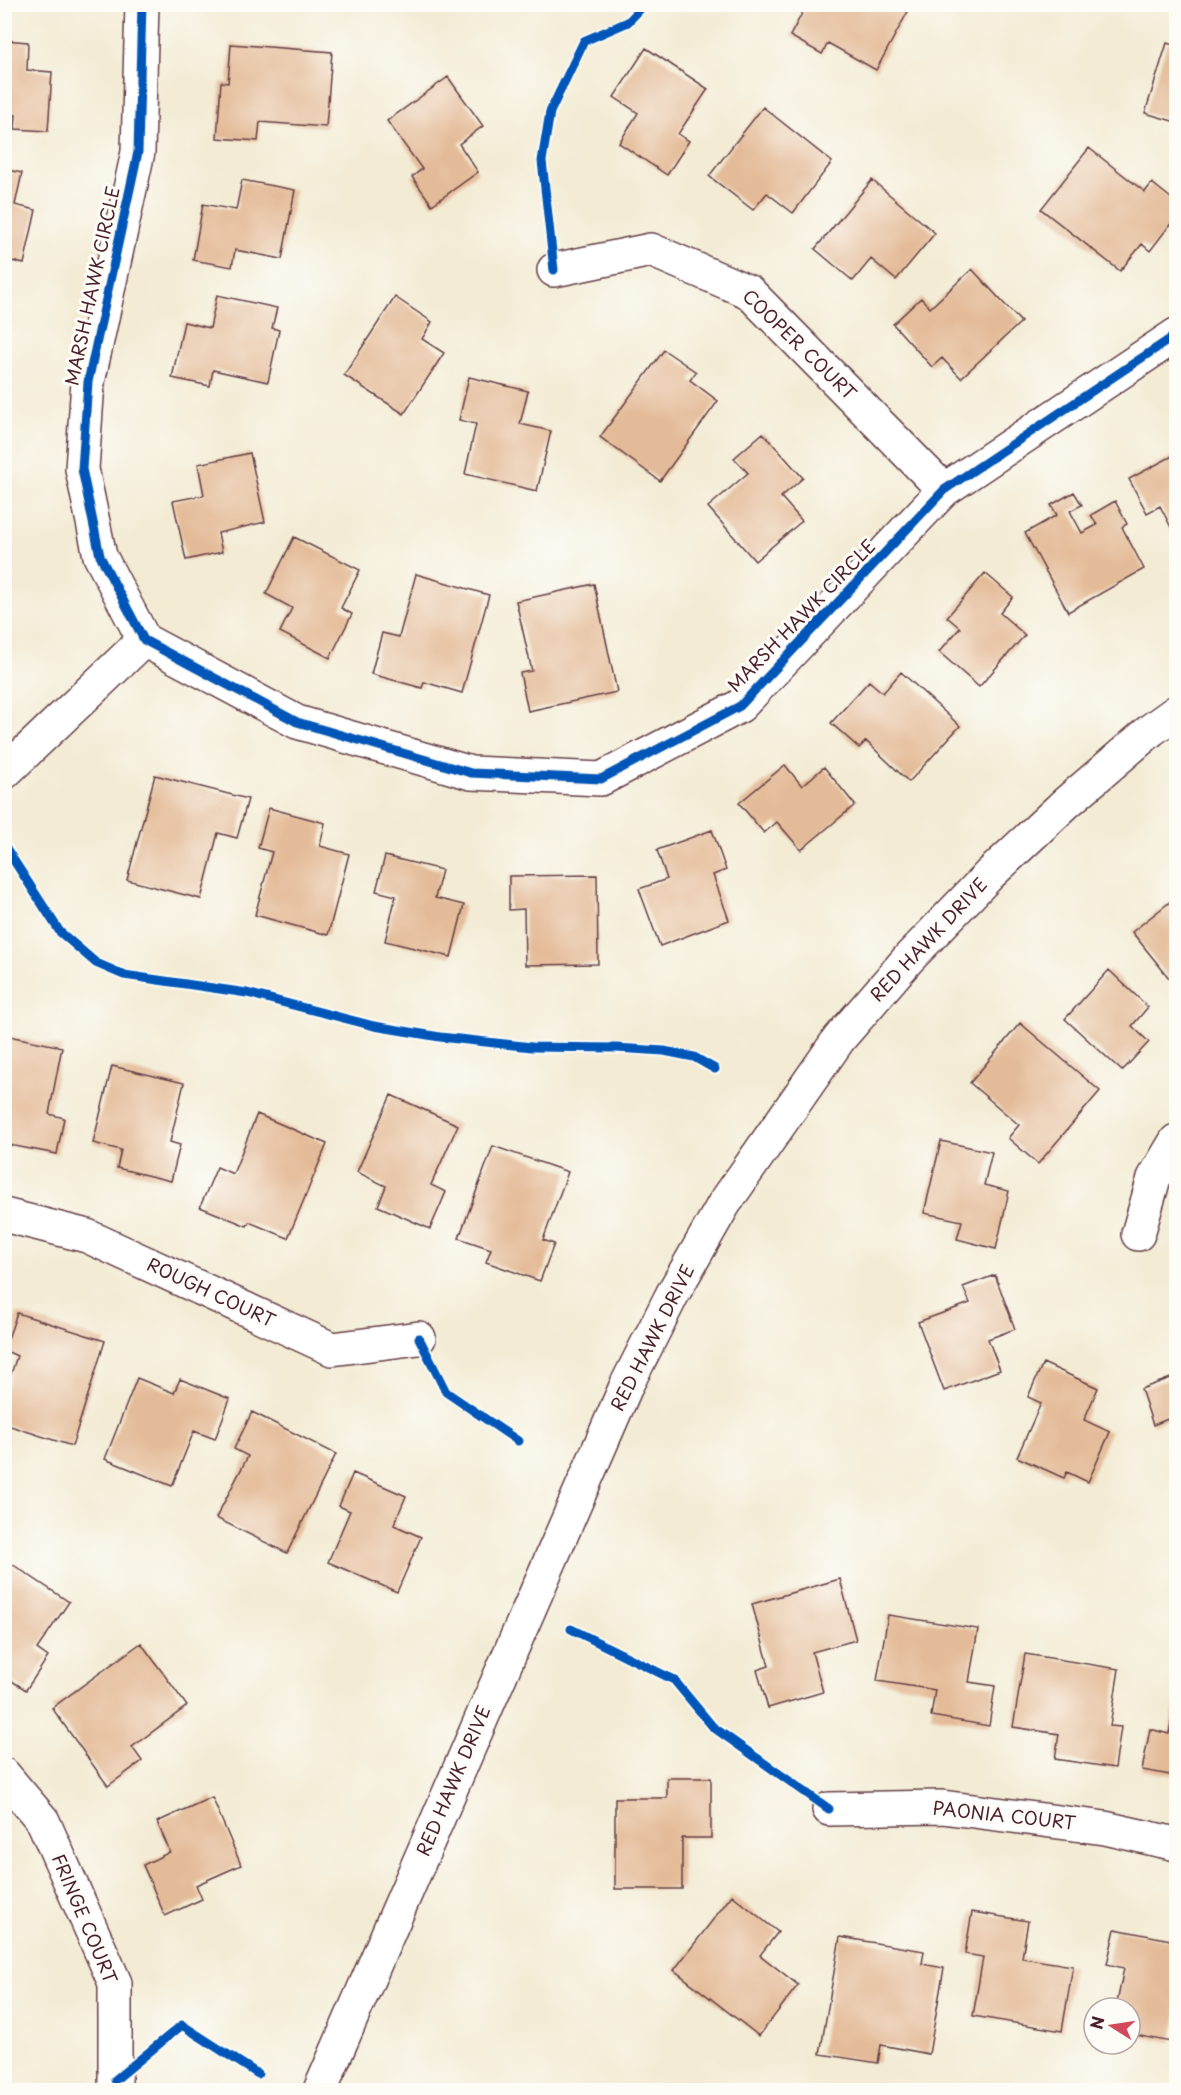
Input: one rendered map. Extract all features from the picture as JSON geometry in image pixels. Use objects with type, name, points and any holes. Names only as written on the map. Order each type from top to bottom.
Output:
[{"type":"street","name":"MARSH HAWK CIRCLE","points":[[142,4],[138,152],[88,382],[82,469],[100,556],[144,640],[297,723],[471,773],[601,779],[740,706],[944,490],[1176,335]]},
{"type":"street","name":"COOPER COURT","points":[[554,270],[651,250],[749,292],[944,490]]},
{"type":"street","points":[[4,773],[144,640]]},
{"type":"street","name":"RED HAWK DRIVE","points":[[320,2091],[627,1384],[672,1295],[724,1204],[839,1039],[909,958],[990,874],[1066,802],[1151,730],[1176,712]]},
{"type":"street","points":[[1138,1234],[1154,1178],[1176,1141]]},
{"type":"street","name":"ROUGH COURT","points":[[4,1215],[87,1236],[332,1349],[419,1338]]},
{"type":"street","name":"FRINGE COURT","points":[[4,1775],[42,1821],[115,1983],[115,2080]]},
{"type":"street","name":"PAONIA COURT","points":[[829,1809],[942,1807],[1105,1828],[1176,1844]]},
{"type":"building","points":[[807,4],[912,4],[876,70],[828,43],[822,54],[790,36]]},
{"type":"building","points":[[4,40],[28,42],[27,70],[52,72],[48,131],[15,129],[16,115],[4,114]]},
{"type":"building","points":[[1167,43],[1176,46],[1176,122],[1145,113]]},
{"type":"building","points":[[231,44],[332,52],[326,127],[260,122],[258,141],[217,138],[221,82],[228,83]]},
{"type":"building","points":[[646,48],[708,89],[678,134],[689,141],[667,175],[619,143],[638,113],[614,97]]},
{"type":"building","points":[[448,77],[483,126],[459,144],[478,172],[432,205],[412,177],[422,169],[387,121]]},
{"type":"building","points":[[763,107],[832,162],[793,213],[767,193],[753,210],[709,176]]},
{"type":"building","points":[[1089,148],[1145,192],[1152,183],[1176,202],[1176,217],[1150,251],[1142,244],[1120,271],[1041,209]]},
{"type":"building","points":[[4,169],[22,173],[15,205],[36,210],[24,264],[4,259]]},
{"type":"building","points":[[242,180],[295,190],[282,259],[235,250],[232,267],[193,260],[203,204],[236,210]]},
{"type":"building","points":[[872,180],[935,233],[896,280],[871,259],[853,281],[815,249]]},
{"type":"building","points":[[972,269],[1021,322],[961,378],[942,358],[932,367],[893,324],[921,298],[930,308]]},
{"type":"building","points":[[217,295],[277,308],[272,328],[279,330],[268,382],[213,370],[210,386],[172,378],[184,322],[210,328]]},
{"type":"building","points":[[395,297],[432,322],[422,339],[444,353],[404,414],[344,375]]},
{"type":"building","points":[[664,350],[696,372],[690,380],[718,401],[660,481],[600,437]]},
{"type":"building","points":[[469,377],[528,391],[520,424],[551,431],[537,491],[465,474],[476,424],[459,420]]},
{"type":"building","points":[[763,433],[803,478],[781,497],[802,521],[755,561],[708,507],[748,473],[734,458]]},
{"type":"building","points":[[250,453],[265,522],[218,533],[222,552],[186,560],[173,501],[204,495],[198,464]]},
{"type":"building","points":[[1176,454],[1176,537],[1160,506],[1147,513],[1129,479]]},
{"type":"building","points":[[1074,492],[1082,505],[1070,511],[1082,533],[1097,525],[1091,515],[1115,501],[1127,524],[1122,527],[1144,569],[1068,612],[1025,533],[1057,515],[1051,505]]},
{"type":"building","points":[[294,537],[360,570],[341,608],[352,614],[330,658],[280,632],[292,608],[266,594]]},
{"type":"building","points":[[985,573],[1013,597],[1000,613],[1025,635],[979,687],[939,652],[960,628],[947,617]]},
{"type":"building","points":[[416,574],[489,595],[462,693],[424,682],[422,688],[371,674],[382,633],[399,637]]},
{"type":"building","points":[[594,584],[617,692],[528,711],[520,673],[532,671],[516,601]]},
{"type":"building","points":[[901,672],[960,726],[909,782],[866,741],[859,748],[831,723],[869,681],[883,693]]},
{"type":"building","points":[[785,765],[802,786],[824,767],[855,805],[801,850],[777,822],[764,833],[739,803]]},
{"type":"building","points":[[155,775],[248,799],[237,838],[218,833],[201,899],[127,880]]},
{"type":"building","points":[[269,808],[325,823],[320,846],[349,854],[328,935],[255,915],[272,852],[258,848]]},
{"type":"building","points":[[712,830],[726,870],[713,875],[729,920],[660,946],[639,889],[667,879],[657,850]]},
{"type":"building","points":[[385,856],[442,870],[435,898],[464,905],[451,957],[385,941],[396,896],[376,891]]},
{"type":"building","points":[[597,875],[598,964],[525,965],[524,909],[509,910],[509,876]]},
{"type":"building","points":[[1176,897],[1176,973],[1169,978],[1132,932]]},
{"type":"building","points":[[1109,970],[1148,1007],[1132,1026],[1149,1042],[1122,1071],[1065,1019]]},
{"type":"building","points":[[1020,1023],[1100,1091],[1038,1164],[1008,1138],[1019,1125],[970,1083]]},
{"type":"building","points":[[4,1035],[62,1047],[49,1114],[64,1118],[57,1154],[4,1144]]},
{"type":"building","points":[[112,1066],[184,1083],[170,1142],[180,1145],[171,1181],[117,1168],[121,1150],[93,1143]]},
{"type":"building","points":[[391,1095],[458,1125],[431,1185],[446,1192],[430,1229],[378,1206],[386,1186],[357,1172]]},
{"type":"building","points":[[257,1114],[327,1144],[288,1238],[249,1222],[247,1226],[200,1207],[217,1167],[233,1174]]},
{"type":"building","points":[[941,1141],[992,1152],[984,1185],[1009,1191],[996,1249],[957,1239],[962,1221],[924,1213]]},
{"type":"building","points":[[493,1146],[568,1172],[543,1240],[554,1244],[540,1281],[486,1262],[491,1249],[459,1238]]},
{"type":"building","points":[[995,1275],[1015,1329],[988,1339],[1000,1370],[944,1391],[918,1322],[970,1303],[963,1287]]},
{"type":"building","points":[[17,1313],[105,1341],[72,1446],[4,1424],[4,1395],[17,1356],[4,1350]]},
{"type":"building","points":[[1043,1363],[1098,1388],[1084,1420],[1110,1432],[1088,1482],[1067,1472],[1064,1478],[1017,1457],[1041,1403],[1028,1397]]},
{"type":"building","points":[[1176,1376],[1176,1442],[1168,1419],[1153,1425],[1141,1389]]},
{"type":"building","points":[[137,1378],[174,1393],[180,1379],[230,1399],[215,1439],[194,1431],[172,1486],[105,1459]]},
{"type":"building","points":[[252,1412],[336,1454],[287,1553],[216,1518],[248,1456],[234,1449]]},
{"type":"building","points":[[353,1473],[406,1496],[394,1525],[421,1537],[397,1592],[328,1562],[350,1511],[339,1506]]},
{"type":"building","points":[[6,1560],[69,1602],[37,1649],[48,1657],[26,1690],[4,1676],[4,1563]]},
{"type":"building","points":[[840,1579],[856,1640],[812,1652],[823,1692],[768,1708],[757,1670],[769,1666],[752,1604]]},
{"type":"building","points":[[888,1615],[978,1629],[969,1682],[995,1686],[989,1726],[931,1716],[935,1690],[877,1681]]},
{"type":"building","points":[[141,1643],[187,1706],[132,1747],[142,1761],[108,1786],[52,1708]]},
{"type":"building","points":[[1025,1654],[1119,1669],[1110,1726],[1121,1727],[1115,1768],[1055,1759],[1059,1734],[1013,1727]]},
{"type":"building","points":[[1175,1702],[1176,1776],[1142,1770],[1150,1729],[1169,1734]]},
{"type":"building","points":[[667,1778],[711,1778],[711,1838],[682,1838],[682,1889],[615,1889],[615,1798],[667,1798]]},
{"type":"building","points":[[212,1797],[241,1865],[196,1885],[202,1899],[165,1916],[143,1865],[170,1852],[157,1822]]},
{"type":"building","points":[[732,1895],[778,1932],[760,1955],[798,1985],[759,2036],[674,1970]]},
{"type":"building","points":[[972,1912],[1028,1921],[1022,1958],[1073,1966],[1062,2031],[973,2016],[983,1957],[965,1954]]},
{"type":"building","points":[[1115,1929],[1176,1941],[1176,2021],[1171,2042],[1142,2036],[1142,1996],[1118,1996],[1124,1968],[1107,1964]]},
{"type":"building","points":[[840,1937],[924,1951],[922,1964],[944,1968],[929,2054],[881,2045],[878,2063],[820,2054]]},
{"type":"cycle path","points":[[142,4],[138,152],[88,382],[82,469],[100,556],[144,640],[297,722],[471,773],[601,779],[740,706],[944,490],[1176,335]]},
{"type":"cycle path","points":[[554,270],[542,161],[550,112],[584,41],[628,22],[645,4]]},
{"type":"cycle path","points":[[4,845],[60,932],[96,963],[124,975],[247,993],[374,1026],[440,1037],[532,1047],[664,1051],[694,1057],[715,1069]]},
{"type":"cycle path","points":[[419,1338],[446,1392],[518,1441]]},
{"type":"cycle path","points":[[571,1629],[674,1680],[713,1727],[829,1809]]},
{"type":"cycle path","points":[[115,2080],[182,2025],[258,2074]]}]
